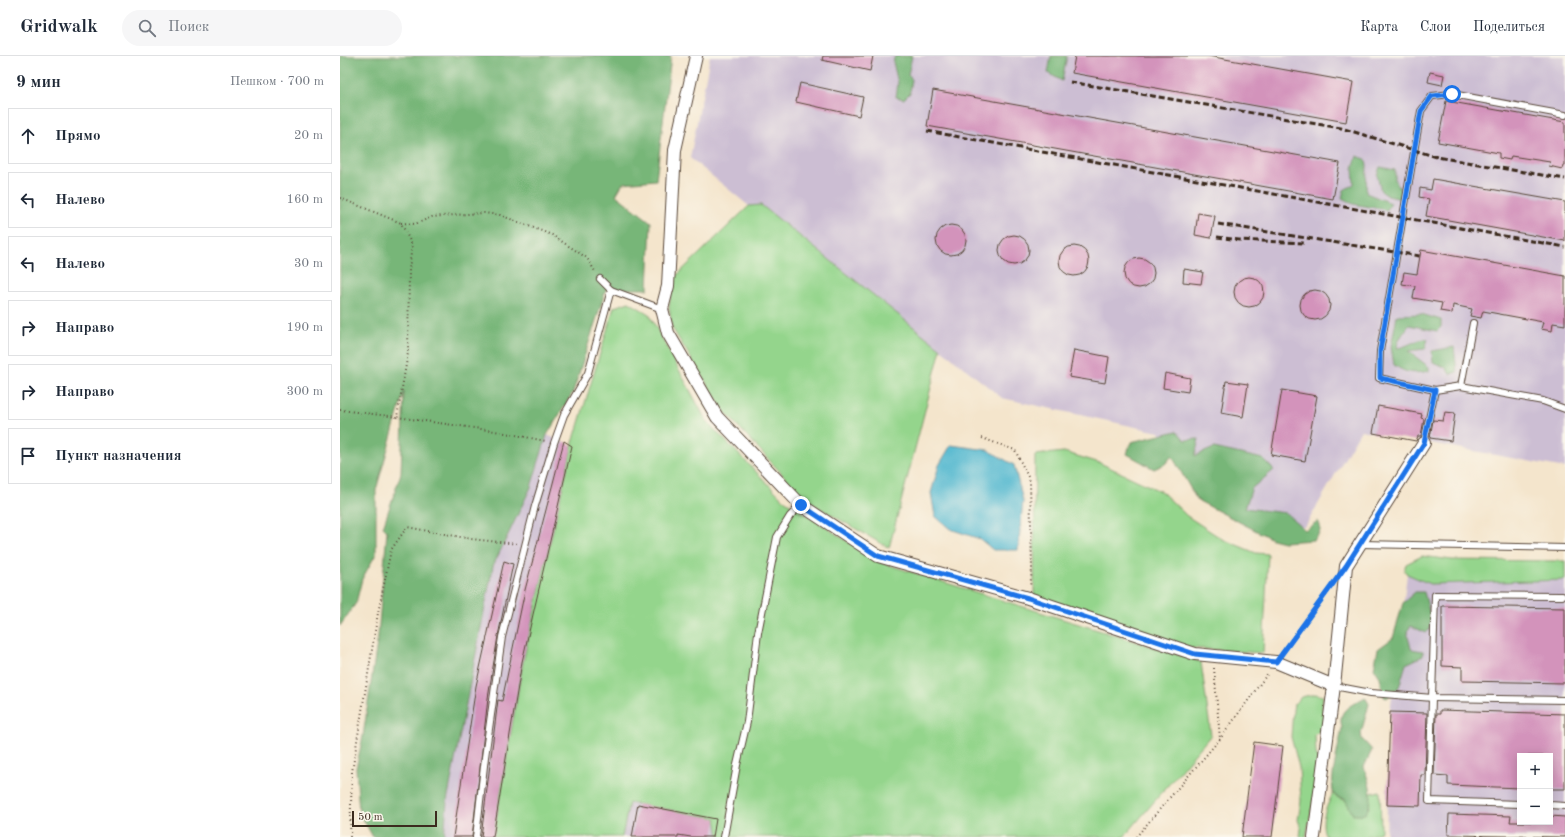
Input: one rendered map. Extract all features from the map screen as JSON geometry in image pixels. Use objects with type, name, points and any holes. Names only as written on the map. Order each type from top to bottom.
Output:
[{"type":"street","points":[[696,56],[675,150],[668,286],[662,309],[668,333],[717,417],[801,505],[878,556],[1028,598],[1195,654],[1276,662],[1334,686]]},
{"type":"street","points":[[1314,837],[1334,686],[1346,566],[1424,443]]},
{"type":"lane","points":[[1565,115],[1452,94],[1432,96],[1421,111],[1380,351],[1380,378],[1435,390],[1461,386],[1543,401],[1565,409]]},
{"type":"lane","points":[[600,279],[611,290],[662,309]]},
{"type":"lane","points":[[476,837],[485,757],[502,637],[535,506],[554,443],[564,415],[588,373],[611,290]]},
{"type":"lane","points":[[1461,386],[1473,323]]},
{"type":"lane","points":[[1424,443],[1435,390]]},
{"type":"lane","points":[[724,837],[737,764],[747,722],[758,633],[777,537],[790,516],[801,505]]},
{"type":"lane","points":[[1360,544],[1565,548]]},
{"type":"lane","points":[[1517,804],[1429,801],[1435,595],[1562,596]]},
{"type":"lane","points":[[1334,686],[1371,693],[1433,698],[1565,700]]},
{"type":"lane","points":[[1553,805],[1565,806]]},
{"type":"path","points":[[340,198],[401,223],[415,224],[432,218],[454,215],[484,213],[500,216],[552,235],[586,258],[600,279]]},
{"type":"path","points":[[397,417],[408,353],[409,270],[412,245],[401,223]]},
{"type":"path","points":[[340,410],[495,431],[554,443]]},
{"type":"path","points":[[982,438],[1015,450],[1030,481],[1032,570],[1028,598]]},
{"type":"path","points":[[350,837],[353,764],[378,613],[391,550],[407,527],[471,539],[525,546]]},
{"type":"path","points":[[1136,837],[1220,739],[1332,585]]},
{"type":"path","points":[[1209,655],[1215,669],[1220,739]]},
{"type":"shaded area","points":[[710,56],[1565,56],[1565,468],[1361,430],[1306,525],[1272,539],[1197,500],[1159,432],[1002,398],[761,205],[749,206],[690,158]]},
{"type":"shaded area","points":[[547,435],[572,446],[523,662],[493,837],[444,837],[447,801],[493,566],[531,487]]},
{"type":"shaded area","points":[[1407,574],[1565,579],[1565,837],[1386,837],[1390,712]]},
{"type":"shaded area","points":[[629,803],[716,819],[719,837],[622,837]]},
{"type":"green space","points":[[340,56],[671,56],[656,180],[623,183],[616,195],[651,222],[648,289],[606,289],[573,392],[547,435],[531,487],[493,566],[447,801],[444,837],[373,837],[359,812],[356,768],[363,736],[378,636],[387,531],[383,527],[401,473],[404,392],[376,490],[376,554],[362,579],[356,603],[340,626]]},
{"type":"green space","points":[[895,56],[912,56],[908,75],[912,79],[910,93],[904,99],[896,97],[898,83],[893,62]]},
{"type":"green space","points":[[1051,56],[1067,56],[1062,81],[1048,73]]},
{"type":"green space","points":[[1357,156],[1365,159],[1367,165],[1366,193],[1391,203],[1387,210],[1353,204],[1342,198],[1344,190],[1354,184],[1353,168]]},
{"type":"green space","points":[[1380,167],[1395,170],[1395,180],[1403,193],[1401,199],[1388,196],[1381,191],[1377,175]]},
{"type":"green space","points":[[761,205],[941,349],[889,548],[806,500],[724,411],[672,328],[669,307],[673,279],[749,206]]},
{"type":"green space","points":[[629,302],[649,314],[707,422],[784,500],[879,562],[1201,662],[1211,735],[1124,837],[719,837],[716,818],[629,803],[622,837],[493,837],[523,662],[572,446],[614,307]]},
{"type":"green space","points":[[1421,314],[1441,320],[1441,327],[1437,331],[1409,325],[1398,341],[1397,348],[1420,340],[1428,339],[1425,349],[1408,351],[1429,367],[1429,371],[1419,373],[1403,370],[1394,365],[1391,347],[1397,315]]},
{"type":"green space","points":[[1454,347],[1457,372],[1450,374],[1445,367],[1433,362],[1432,351]]},
{"type":"green space","points":[[1177,431],[1185,440],[1199,439],[1195,456],[1214,448],[1263,459],[1274,470],[1252,488],[1245,508],[1286,513],[1305,530],[1318,521],[1320,532],[1313,540],[1284,542],[1272,539],[1197,500],[1172,456],[1165,464],[1154,469],[1127,454],[1131,442]]},
{"type":"green space","points":[[1064,452],[1100,463],[1162,492],[1187,516],[1222,539],[1256,553],[1268,554],[1263,653],[1190,648],[1034,598],[1035,455]]},
{"type":"green space","points":[[1422,556],[1452,560],[1565,561],[1565,580],[1430,584],[1407,574],[1404,570],[1406,564]]},
{"type":"green space","points":[[1415,592],[1424,592],[1431,618],[1429,630],[1426,633],[1411,626],[1407,631],[1411,649],[1423,651],[1423,656],[1406,664],[1399,687],[1387,698],[1384,697],[1380,677],[1374,668],[1378,649],[1393,638],[1403,603]]},
{"type":"green space","points":[[1316,694],[1323,696],[1322,708],[1326,716],[1324,727],[1315,735],[1316,753],[1320,767],[1306,837],[1300,837],[1301,828],[1298,820],[1301,801],[1299,767],[1291,737],[1293,710],[1294,704],[1301,697]]},
{"type":"green space","points":[[1365,697],[1369,704],[1361,733],[1362,739],[1372,750],[1364,767],[1371,797],[1365,814],[1353,815],[1345,799],[1337,797],[1334,794],[1332,782],[1342,728],[1341,722],[1343,712]]},
{"type":"green space","points":[[1380,791],[1381,831],[1379,833],[1365,837],[1326,837],[1323,820],[1333,793],[1336,797],[1369,808],[1371,793]]},
{"type":"water","points":[[951,445],[988,450],[1014,465],[1023,501],[1018,550],[993,550],[980,539],[950,529],[935,516],[931,493],[939,465]]},
{"type":"building","points":[[823,56],[873,56],[870,71],[822,60]]},
{"type":"building","points":[[1075,56],[1208,56],[1353,82],[1346,122],[1072,73]]},
{"type":"building","points":[[1430,72],[1444,75],[1442,85],[1428,82]]},
{"type":"building","points":[[800,83],[863,97],[859,116],[796,102]]},
{"type":"building","points":[[933,90],[1340,163],[1333,199],[927,126]]},
{"type":"building","points":[[1446,101],[1565,122],[1565,165],[1563,165],[1562,169],[1549,166],[1550,162],[1511,156],[1510,160],[1499,158],[1499,153],[1438,142]]},
{"type":"building","points":[[1433,179],[1565,202],[1565,241],[1426,216],[1429,199],[1419,197],[1420,188],[1431,190]]},
{"type":"building","points":[[1198,213],[1215,216],[1211,238],[1195,235]]},
{"type":"building","points":[[951,225],[962,229],[966,240],[962,251],[951,255],[940,251],[936,240],[940,229]]},
{"type":"building","points":[[1014,235],[1025,239],[1029,250],[1025,261],[1014,265],[1003,261],[999,250],[1003,239]]},
{"type":"building","points":[[1074,246],[1085,250],[1089,261],[1085,272],[1074,276],[1063,272],[1059,261],[1063,250]]},
{"type":"building","points":[[1421,250],[1565,276],[1565,325],[1553,323],[1552,331],[1541,329],[1543,322],[1483,311],[1481,318],[1470,316],[1472,309],[1453,305],[1452,313],[1440,311],[1442,303],[1413,298],[1415,286],[1402,284],[1404,272],[1417,274]]},
{"type":"building","points":[[1139,258],[1150,262],[1154,273],[1150,284],[1139,288],[1128,284],[1124,273],[1128,262]]},
{"type":"building","points":[[1184,269],[1203,272],[1201,284],[1183,282]]},
{"type":"building","points":[[1249,277],[1260,281],[1264,292],[1260,303],[1249,307],[1238,303],[1234,292],[1238,281]]},
{"type":"building","points":[[1315,290],[1326,294],[1330,305],[1326,316],[1315,320],[1304,316],[1300,305],[1304,294]]},
{"type":"building","points":[[1074,350],[1109,357],[1105,383],[1069,377]]},
{"type":"building","points":[[1165,373],[1190,378],[1188,392],[1163,388]]},
{"type":"building","points":[[1226,381],[1248,384],[1243,417],[1221,413]]},
{"type":"building","points":[[1282,390],[1317,396],[1305,461],[1271,455]]},
{"type":"building","points":[[1378,406],[1422,414],[1421,418],[1424,419],[1421,436],[1418,436],[1416,441],[1373,433]]},
{"type":"building","points":[[1445,412],[1455,413],[1451,441],[1430,438],[1433,420],[1443,421]]},
{"type":"building","points":[[564,441],[572,446],[522,662],[493,837],[481,837],[498,700],[502,701],[525,590]]},
{"type":"building","points":[[504,561],[513,564],[498,636],[488,698],[472,837],[453,837],[476,686]]},
{"type":"building","points":[[1442,606],[1565,608],[1565,683],[1462,681],[1462,667],[1442,666]]},
{"type":"building","points":[[1440,710],[1565,714],[1565,789],[1553,789],[1553,753],[1517,753],[1517,788],[1448,785],[1448,776],[1434,775],[1436,714],[1440,714]]},
{"type":"building","points":[[1390,712],[1427,713],[1425,775],[1421,775],[1420,806],[1387,805]]},
{"type":"building","points":[[1254,742],[1283,746],[1272,837],[1242,837]]},
{"type":"building","points":[[638,804],[716,819],[713,837],[691,837],[678,835],[678,837],[632,837]]},
{"type":"building","points":[[1449,814],[1511,816],[1510,822],[1517,822],[1517,825],[1553,825],[1553,816],[1565,817],[1565,837],[1448,835]]},
{"type":"railway","points":[[1070,82],[1341,128],[1437,157],[1565,179]]},
{"type":"railway","points":[[927,131],[1565,247]]},
{"type":"railway","points":[[1218,224],[1420,256]]},
{"type":"railway","points":[[1217,237],[1239,240],[1305,243]]},
{"type":"route","points":[[801,505],[878,556],[1028,598],[1195,654],[1276,662],[1346,566],[1424,443],[1435,390],[1380,378],[1380,351],[1421,111],[1432,96],[1452,94]]}]
